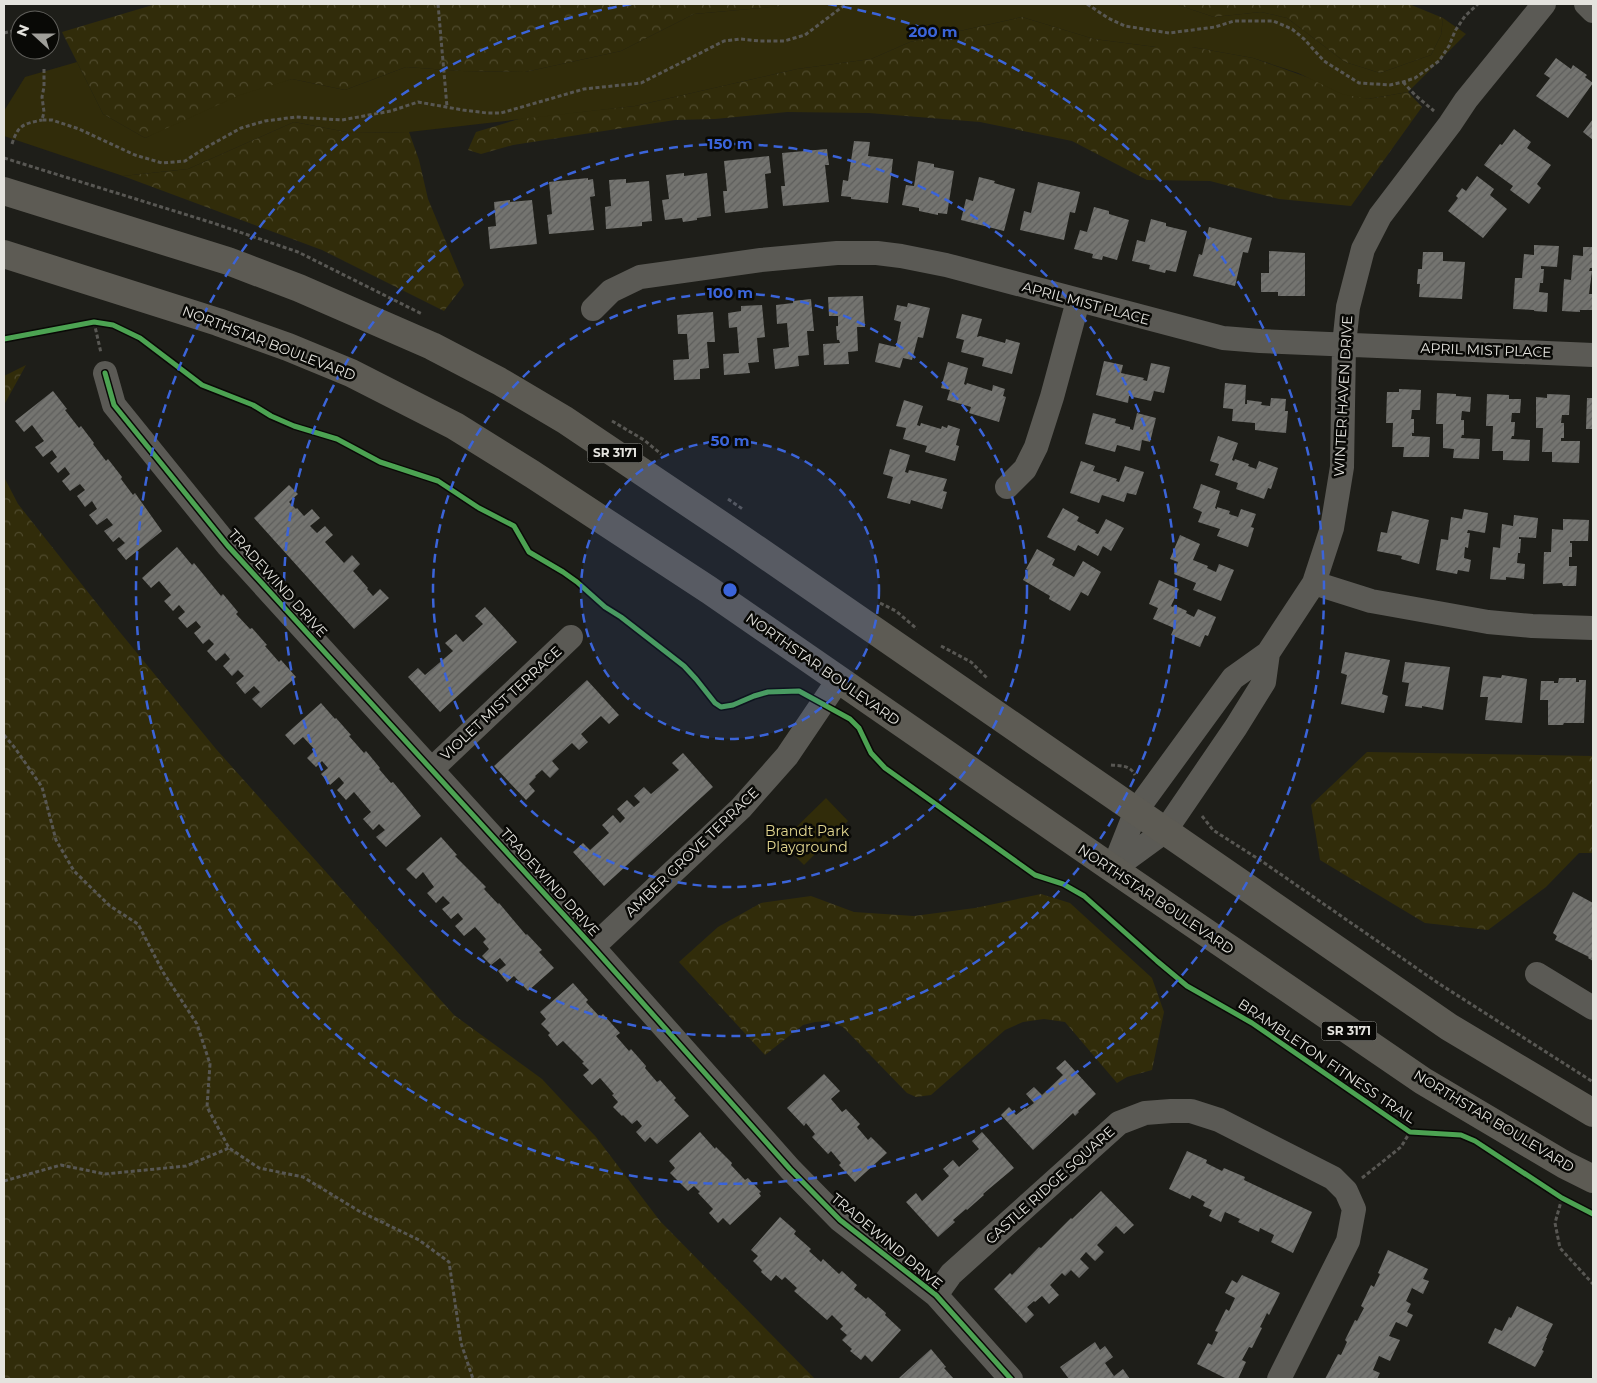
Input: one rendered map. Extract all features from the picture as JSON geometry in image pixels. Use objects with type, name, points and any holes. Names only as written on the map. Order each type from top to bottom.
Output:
[{"type":"main road","name":"SR 3171","points":[[4,191],[228,261],[299,288],[432,346],[499,381],[565,420],[742,539],[1449,1027],[1593,1113]]},
{"type":"main road","name":"NORTHSTAR BOULEVARD","points":[[4,254],[218,322],[288,347],[351,373],[455,426],[709,590],[1423,1081],[1565,1165],[1593,1179]]},
{"type":"street","name":"WINTER HAVEN DRIVE","points":[[1113,869],[1136,811],[1233,678],[1268,653],[1314,583],[1332,528],[1342,466],[1344,345],[1348,308],[1363,249],[1380,216],[1466,100],[1544,4]]},
{"type":"street","points":[[1586,4],[1593,11]]},
{"type":"street","name":"APRIL MIST PLACE","points":[[593,309],[611,291],[640,277],[761,260],[837,253],[877,253],[946,265],[1223,338],[1344,345],[1593,354]]},
{"type":"street","points":[[1007,488],[1025,469],[1036,447],[1052,397],[1078,301]]},
{"type":"street","name":"TRADEWIND DRIVE","points":[[105,373],[114,405],[228,546],[593,947],[790,1169],[840,1220],[936,1295],[1011,1379]]},
{"type":"street","points":[[1314,583],[1371,601],[1488,622],[1593,628]]},
{"type":"street","name":"VIOLET MIST TERRACE","points":[[432,769],[571,637]]},
{"type":"street","name":"WINTER HAVEN DRIVE","points":[[1113,869],[1165,831],[1236,727],[1264,682],[1268,653]]},
{"type":"street","name":"AMBER GROVE TERRACE","points":[[593,947],[741,808],[788,756],[839,679]]},
{"type":"street","points":[[1536,974],[1593,1008]]},
{"type":"street","name":"CASTLE RIDGE SQUARE","points":[[936,1295],[951,1274],[1119,1123],[1145,1113],[1191,1111],[1219,1120],[1333,1178],[1346,1191]]},
{"type":"street","points":[[1280,1379],[1348,1241],[1354,1209],[1346,1191]]},
{"type":"path","points":[[438,4],[447,107]]},
{"type":"path","points":[[12,144],[17,130],[27,123],[52,120],[79,129],[135,156],[162,163],[185,161],[241,128],[266,121],[296,116],[342,120],[391,111],[418,102],[487,113],[501,112],[584,89],[641,83],[724,41],[740,39],[784,41],[805,35],[846,4]]},
{"type":"path","points":[[1087,4],[1108,18],[1126,26],[1169,33],[1215,27],[1234,21],[1274,21],[1292,29],[1324,61],[1359,83],[1390,85],[1415,78],[1439,61],[1449,46],[1455,30],[1465,16],[1478,4]]},
{"type":"path","points":[[42,120],[44,112],[42,97],[44,69]]},
{"type":"path","points":[[1403,82],[1415,95],[1450,124]]},
{"type":"path","points":[[94,322],[105,373]]},
{"type":"path","points":[[4,735],[42,787],[56,840],[74,871],[110,906],[138,924],[162,972],[197,1024],[210,1064],[207,1107],[229,1148],[259,1168],[303,1177],[359,1211],[419,1240],[449,1262],[461,1343],[473,1379]]},
{"type":"path","points":[[1346,1191],[1401,1146],[1410,1132]]},
{"type":"path","points":[[1483,1146],[1562,1198],[1593,1214]]},
{"type":"path","points":[[4,1181],[61,1165],[104,1174],[186,1166],[229,1148]]},
{"type":"path","points":[[1562,1198],[1555,1223],[1560,1248],[1593,1284]]},
{"type":"green space","points":[[156,4],[786,4],[783,6],[694,14],[621,51],[525,72],[461,71],[406,67],[345,90],[292,79],[145,138],[103,114],[62,32]]},
{"type":"green space","points":[[786,4],[1175,4],[1214,17],[1261,12],[1287,18],[1345,62],[1380,73],[1431,55],[1441,35],[1443,18],[1466,34],[1408,92],[1368,99],[1342,94],[1298,73],[1253,58],[1192,47],[1156,47],[1094,39],[1022,17],[910,42],[871,59],[797,69],[635,106],[409,132],[352,133],[294,122],[188,169],[123,176],[4,136],[4,111],[25,77],[77,62],[103,114],[145,138],[240,95],[292,79],[345,90],[406,67],[461,71],[525,72],[621,51],[694,14],[782,6]]},
{"type":"green space","points":[[1175,4],[1409,4],[1443,18],[1441,35],[1431,55],[1380,73],[1345,62],[1287,18],[1261,12],[1214,17]]},
{"type":"green space","points":[[1022,17],[1094,39],[1156,47],[1192,47],[1253,58],[1368,99],[1408,92],[1422,107],[1351,206],[1279,199],[1210,181],[1147,180],[1072,141],[980,122],[869,113],[787,112],[715,119],[675,120],[513,145],[481,154],[468,150],[476,132],[522,118],[635,106],[797,69],[871,59],[910,42]]},
{"type":"green space","points":[[294,122],[352,133],[409,132],[419,160],[428,199],[464,285],[444,311],[322,250],[123,176],[188,169]]},
{"type":"green space","points":[[26,365],[4,405],[4,376]]},
{"type":"green space","points":[[4,477],[18,504],[216,749],[454,1015],[542,1079],[596,1137],[660,1221],[815,1379],[4,1379]]},
{"type":"green space","points":[[1367,752],[1593,756],[1593,853],[1579,853],[1546,887],[1488,930],[1425,923],[1320,860],[1311,805]]},
{"type":"green space","name":"Brandt Park Playground","points":[[826,798],[848,821],[804,865],[781,842]]},
{"type":"green space","points":[[1041,894],[1070,903],[1152,978],[1164,1012],[1152,1070],[1127,1077],[1117,1083],[1065,1022],[1044,1019],[1023,1022],[1005,1030],[931,1095],[916,1097],[907,1093],[843,1027],[828,1021],[803,1025],[765,1055],[679,962],[718,927],[761,903],[811,896],[854,912],[914,916],[975,908]]},
{"type":"building","points":[[1556,58],[1571,69],[1573,65],[1587,75],[1585,77],[1593,83],[1568,118],[1536,96],[1550,78],[1544,74]]},
{"type":"building","points":[[1593,119],[1593,140],[1583,132]]},
{"type":"building","points":[[1514,129],[1531,142],[1527,148],[1551,165],[1537,184],[1541,188],[1529,204],[1510,190],[1513,186],[1484,165]]},
{"type":"building","points":[[854,141],[870,142],[868,156],[893,159],[888,203],[841,196],[843,180],[848,181]]},
{"type":"building","points":[[827,149],[829,165],[825,165],[829,202],[783,206],[781,186],[785,186],[782,153]]},
{"type":"building","points":[[769,156],[771,173],[765,174],[768,208],[725,213],[723,191],[727,191],[724,161]]},
{"type":"building","points":[[918,161],[954,171],[947,214],[938,213],[938,215],[919,211],[919,208],[902,205],[906,185],[914,186]]},
{"type":"building","points":[[684,173],[684,176],[707,173],[711,216],[683,222],[682,218],[665,220],[662,200],[669,199],[666,175]]},
{"type":"building","points":[[1477,176],[1494,189],[1490,195],[1507,209],[1483,238],[1448,211],[1458,198],[1456,196],[1462,188],[1466,191]]},
{"type":"building","points":[[979,177],[1015,189],[1004,231],[961,220],[966,199],[973,201]]},
{"type":"building","points":[[588,178],[588,180],[593,179],[595,196],[590,197],[594,230],[549,234],[547,215],[552,214],[549,182]]},
{"type":"building","points":[[626,179],[626,183],[649,181],[652,221],[642,222],[642,226],[606,229],[605,207],[611,206],[609,180]]},
{"type":"building","points":[[1038,182],[1080,192],[1075,213],[1070,212],[1064,240],[1020,230],[1024,211],[1031,213]]},
{"type":"building","points":[[510,200],[510,202],[532,200],[537,244],[490,249],[488,227],[496,226],[494,202]]},
{"type":"building","points":[[1094,207],[1129,220],[1117,260],[1103,256],[1102,260],[1092,258],[1093,254],[1074,249],[1080,230],[1087,232]]},
{"type":"building","points":[[1151,219],[1166,223],[1166,226],[1187,231],[1176,272],[1166,270],[1165,273],[1149,269],[1150,265],[1132,261],[1137,240],[1145,242]]},
{"type":"building","points":[[1209,227],[1252,238],[1248,253],[1243,252],[1235,286],[1193,276],[1199,254],[1202,255]]},
{"type":"building","points":[[1534,245],[1559,246],[1557,267],[1541,266],[1541,269],[1544,269],[1543,283],[1540,283],[1539,292],[1548,293],[1547,312],[1513,309],[1515,278],[1522,278],[1524,254],[1534,255]]},
{"type":"building","points":[[1583,247],[1593,247],[1593,268],[1590,268],[1589,271],[1592,271],[1589,294],[1593,294],[1593,310],[1580,310],[1580,312],[1562,311],[1564,279],[1571,280],[1573,255],[1583,256]]},
{"type":"building","points":[[1269,251],[1305,253],[1305,296],[1278,296],[1278,292],[1261,292],[1261,273],[1269,273]]},
{"type":"building","points":[[1423,252],[1443,252],[1443,261],[1465,262],[1462,299],[1419,297],[1420,284],[1417,284],[1418,269],[1422,269]]},
{"type":"building","points":[[863,296],[865,327],[857,327],[858,351],[848,352],[849,364],[824,365],[823,344],[840,343],[837,340],[836,326],[838,326],[838,316],[829,316],[828,297]]},
{"type":"building","points":[[811,299],[814,331],[807,331],[809,355],[798,356],[799,366],[775,369],[773,349],[789,347],[787,323],[777,324],[776,305]]},
{"type":"building","points":[[908,303],[930,308],[923,338],[918,337],[912,360],[903,358],[900,368],[875,362],[879,343],[896,347],[901,322],[894,320],[897,305],[907,307]]},
{"type":"building","points":[[762,305],[765,337],[757,338],[759,362],[748,363],[750,373],[724,375],[723,354],[739,353],[737,327],[729,328],[728,313],[741,311],[741,306]]},
{"type":"building","points":[[713,312],[715,342],[707,342],[709,368],[700,369],[700,379],[674,380],[673,360],[689,359],[687,334],[678,334],[677,315]]},
{"type":"building","points":[[962,314],[982,319],[977,337],[980,336],[1005,343],[1006,339],[1020,343],[1012,374],[982,366],[984,358],[961,352],[964,340],[956,338]]},
{"type":"building","points":[[1104,361],[1123,365],[1121,373],[1144,378],[1143,380],[1147,381],[1151,363],[1170,367],[1164,393],[1154,391],[1151,401],[1129,396],[1128,403],[1096,395]]},
{"type":"building","points":[[948,362],[968,368],[964,384],[966,385],[967,383],[992,391],[993,385],[1005,389],[1003,396],[1006,397],[999,422],[969,413],[971,407],[947,400],[950,390],[941,388]]},
{"type":"building","points":[[1225,383],[1246,385],[1245,404],[1247,404],[1247,400],[1262,402],[1261,405],[1270,406],[1271,398],[1286,399],[1285,411],[1288,411],[1286,433],[1255,430],[1255,423],[1232,421],[1233,409],[1223,408]]},
{"type":"building","points":[[1399,389],[1421,390],[1420,410],[1412,410],[1411,419],[1414,419],[1414,433],[1412,433],[1412,436],[1430,437],[1429,457],[1403,457],[1404,447],[1392,447],[1393,423],[1386,423],[1387,392],[1399,392]]},
{"type":"building","points":[[53,391],[79,428],[81,426],[106,461],[108,459],[133,495],[135,493],[162,531],[126,560],[117,549],[125,543],[119,537],[113,542],[104,531],[113,525],[107,518],[97,525],[89,515],[97,509],[92,501],[85,507],[77,496],[85,490],[80,484],[70,491],[62,481],[70,474],[65,467],[58,473],[50,463],[57,457],[52,450],[43,457],[35,447],[44,441],[32,425],[24,432],[15,421]]},
{"type":"building","points":[[1437,393],[1471,397],[1470,412],[1462,411],[1461,420],[1464,420],[1464,435],[1461,438],[1480,439],[1479,459],[1453,458],[1454,449],[1443,448],[1443,424],[1436,424]]},
{"type":"building","points":[[1487,394],[1509,395],[1509,399],[1521,399],[1520,413],[1512,413],[1511,422],[1515,422],[1514,436],[1511,439],[1530,440],[1529,461],[1503,460],[1503,451],[1492,451],[1493,426],[1486,426]]},
{"type":"building","points":[[1547,394],[1570,395],[1569,415],[1562,415],[1561,423],[1564,423],[1564,438],[1561,438],[1561,441],[1580,441],[1579,463],[1552,462],[1552,452],[1542,452],[1543,428],[1536,428],[1536,397],[1547,398]]},
{"type":"building","points":[[1587,398],[1593,398],[1593,429],[1586,429]]},
{"type":"building","points":[[904,400],[923,406],[917,425],[920,426],[921,423],[941,429],[942,426],[947,428],[948,425],[960,429],[956,445],[959,446],[955,461],[925,452],[927,446],[903,439],[906,428],[896,426]]},
{"type":"building","points":[[1093,413],[1116,419],[1115,423],[1130,427],[1133,430],[1137,413],[1156,418],[1150,442],[1142,440],[1140,451],[1117,445],[1115,452],[1085,444]]},
{"type":"building","points":[[1218,436],[1238,443],[1232,460],[1234,461],[1235,459],[1249,464],[1248,466],[1256,469],[1259,461],[1278,468],[1271,489],[1268,488],[1264,499],[1236,489],[1238,483],[1215,475],[1219,464],[1210,461]]},
{"type":"building","points":[[890,449],[910,455],[905,472],[908,473],[909,470],[947,479],[943,491],[947,492],[942,509],[911,500],[910,504],[887,498],[893,477],[883,474]]},
{"type":"building","points":[[1081,461],[1095,466],[1093,471],[1117,479],[1116,481],[1119,482],[1125,466],[1144,472],[1136,495],[1127,493],[1124,502],[1102,495],[1099,503],[1070,493]]},
{"type":"building","points":[[1201,484],[1220,491],[1215,508],[1230,511],[1229,514],[1238,517],[1241,509],[1256,514],[1251,527],[1254,528],[1248,547],[1217,536],[1220,529],[1198,522],[1202,512],[1193,508]]},
{"type":"building","points":[[289,485],[298,494],[289,502],[304,516],[312,509],[320,518],[310,526],[317,533],[325,526],[333,535],[325,542],[344,563],[352,555],[360,564],[353,571],[373,596],[380,589],[389,598],[354,629],[254,518]]},
{"type":"building","points":[[1063,508],[1079,517],[1077,521],[1098,534],[1106,519],[1124,528],[1111,551],[1103,546],[1098,556],[1078,545],[1075,551],[1047,537]]},
{"type":"building","points":[[1464,509],[1488,513],[1485,533],[1468,530],[1467,533],[1470,533],[1468,548],[1465,547],[1464,558],[1471,560],[1469,572],[1458,570],[1457,574],[1436,570],[1441,539],[1448,540],[1451,517],[1462,519]]},
{"type":"building","points":[[1392,511],[1429,520],[1419,564],[1401,559],[1402,556],[1377,551],[1381,532],[1387,533]]},
{"type":"building","points":[[1514,515],[1538,518],[1536,538],[1519,537],[1521,539],[1520,553],[1518,553],[1517,563],[1525,564],[1524,579],[1506,577],[1506,580],[1490,579],[1493,547],[1500,548],[1502,524],[1513,526]]},
{"type":"building","points":[[1563,519],[1589,520],[1588,541],[1570,541],[1572,543],[1572,557],[1569,557],[1569,566],[1577,566],[1576,586],[1563,586],[1562,583],[1543,584],[1544,552],[1551,552],[1552,529],[1563,530]]},
{"type":"building","points":[[1180,535],[1200,544],[1193,560],[1208,566],[1207,568],[1216,572],[1219,564],[1234,570],[1221,601],[1193,590],[1196,583],[1174,574],[1178,562],[1170,559]]},
{"type":"building","points":[[177,547],[192,565],[194,563],[221,596],[223,594],[238,612],[236,614],[250,629],[252,628],[279,662],[281,660],[296,677],[261,708],[252,699],[260,692],[254,686],[245,694],[236,683],[244,676],[238,670],[232,676],[223,666],[230,659],[225,653],[216,661],[207,651],[214,644],[209,639],[203,644],[194,633],[201,627],[196,621],[187,628],[178,618],[185,612],[179,605],[173,611],[164,601],[171,595],[159,581],[151,588],[142,578]]},
{"type":"building","points":[[1037,549],[1055,559],[1052,565],[1074,577],[1083,561],[1101,572],[1088,596],[1081,592],[1070,611],[1049,599],[1050,596],[1023,580],[1028,570],[1026,569]]},
{"type":"building","points":[[1159,580],[1179,589],[1171,606],[1173,607],[1174,605],[1187,611],[1186,613],[1194,617],[1198,609],[1216,617],[1208,636],[1205,635],[1200,647],[1171,635],[1174,628],[1153,619],[1158,608],[1149,604]]},
{"type":"building","points":[[485,607],[517,642],[440,712],[408,677],[418,668],[425,675],[453,651],[445,643],[456,634],[463,642],[483,624],[475,616]]},
{"type":"building","points":[[1345,652],[1390,660],[1382,694],[1388,696],[1384,713],[1341,704],[1347,675],[1341,673]]},
{"type":"building","points":[[1405,662],[1450,667],[1443,710],[1422,706],[1422,708],[1405,706],[1409,683],[1402,682]]},
{"type":"building","points":[[1502,675],[1527,679],[1522,723],[1485,720],[1488,697],[1480,697],[1483,676],[1501,678]]},
{"type":"building","points":[[1559,678],[1576,678],[1576,682],[1586,680],[1584,723],[1548,725],[1548,700],[1540,700],[1541,681],[1554,681],[1554,683],[1558,683]]},
{"type":"building","points":[[587,680],[619,715],[609,724],[601,716],[581,734],[588,742],[579,750],[572,743],[552,761],[559,769],[550,778],[542,770],[535,776],[529,784],[535,791],[526,800],[494,766]]},
{"type":"building","points":[[321,703],[351,735],[349,736],[364,753],[366,751],[379,769],[391,783],[393,782],[421,816],[386,847],[376,837],[385,830],[379,824],[373,830],[363,819],[371,812],[354,792],[346,800],[337,790],[344,783],[339,777],[330,785],[321,774],[328,768],[322,761],[316,767],[307,758],[315,750],[303,737],[294,745],[285,735]]},
{"type":"building","points":[[683,753],[713,787],[604,886],[573,852],[583,843],[590,850],[609,833],[602,825],[613,815],[620,823],[625,818],[617,809],[627,800],[634,807],[640,802],[634,796],[644,787],[651,794],[679,770],[672,763]]},
{"type":"building","points":[[441,837],[457,855],[455,856],[486,887],[484,889],[542,950],[539,952],[554,968],[528,991],[514,976],[507,982],[498,971],[506,965],[500,958],[491,965],[482,956],[489,949],[483,942],[486,939],[475,927],[464,936],[455,926],[463,919],[458,913],[451,919],[442,909],[450,903],[443,896],[436,903],[427,893],[434,887],[423,872],[416,879],[406,869]]},
{"type":"building","points":[[1573,892],[1593,903],[1593,961],[1589,957],[1555,940],[1557,936],[1553,933]]},
{"type":"building","points":[[573,983],[588,1000],[586,1002],[600,1017],[603,1014],[620,1033],[616,1036],[629,1051],[631,1049],[657,1082],[660,1080],[676,1098],[674,1100],[689,1116],[657,1144],[650,1137],[645,1142],[636,1132],[642,1126],[637,1120],[632,1124],[613,1107],[618,1102],[612,1095],[614,1094],[600,1078],[592,1085],[583,1075],[589,1070],[582,1063],[584,1062],[563,1041],[557,1046],[548,1035],[550,1033],[541,1024],[546,1019],[540,1012]]},
{"type":"building","points":[[1065,1060],[1096,1094],[1075,1116],[1073,1113],[1033,1150],[1001,1115],[1009,1107],[1016,1115],[1034,1103],[1026,1094],[1034,1087],[1042,1095],[1063,1075],[1056,1068]]},
{"type":"building","points":[[824,1074],[840,1091],[831,1099],[842,1112],[846,1109],[860,1124],[857,1127],[868,1140],[871,1137],[887,1153],[855,1182],[839,1165],[841,1163],[831,1151],[828,1154],[812,1137],[815,1134],[806,1123],[804,1126],[787,1108]]},
{"type":"building","points":[[700,1132],[715,1149],[716,1147],[732,1163],[731,1165],[745,1180],[748,1178],[761,1192],[759,1193],[761,1196],[730,1225],[723,1218],[718,1223],[709,1213],[713,1209],[698,1193],[700,1192],[694,1186],[688,1191],[670,1173],[675,1168],[669,1161]]},
{"type":"building","points":[[982,1132],[1014,1168],[953,1220],[955,1222],[938,1237],[906,1202],[916,1193],[922,1201],[949,1176],[943,1169],[953,1160],[959,1167],[979,1149],[972,1141]]},
{"type":"building","points":[[1187,1151],[1207,1160],[1206,1163],[1222,1171],[1224,1168],[1245,1177],[1244,1180],[1312,1212],[1293,1253],[1271,1242],[1274,1235],[1260,1228],[1259,1232],[1238,1222],[1240,1219],[1225,1212],[1221,1222],[1209,1216],[1212,1210],[1203,1206],[1205,1202],[1192,1195],[1190,1199],[1169,1189]]},
{"type":"building","points":[[1101,1191],[1134,1225],[1124,1234],[1116,1226],[1097,1245],[1104,1252],[1095,1261],[1086,1252],[1080,1259],[1089,1268],[1079,1278],[1071,1270],[1065,1276],[1062,1273],[1050,1285],[1059,1295],[1049,1304],[1042,1296],[1034,1301],[1027,1307],[1034,1315],[1026,1323],[994,1289],[1010,1273],[1012,1275],[1039,1247],[1041,1248]]},
{"type":"building","points":[[780,1217],[796,1231],[794,1234],[811,1249],[809,1251],[821,1262],[823,1259],[839,1274],[842,1271],[857,1285],[854,1289],[866,1299],[868,1297],[901,1330],[872,1362],[865,1355],[861,1360],[850,1351],[852,1349],[842,1340],[847,1335],[840,1329],[843,1326],[832,1315],[827,1320],[794,1291],[797,1288],[785,1277],[782,1280],[776,1275],[771,1281],[753,1261],[758,1256],[751,1250]]},
{"type":"building","points":[[1388,1250],[1428,1269],[1423,1279],[1429,1281],[1423,1294],[1412,1288],[1406,1301],[1411,1304],[1407,1312],[1413,1315],[1407,1327],[1396,1322],[1389,1336],[1400,1340],[1390,1361],[1379,1356],[1373,1370],[1380,1373],[1377,1379],[1325,1379],[1338,1354],[1341,1355],[1347,1342],[1345,1340],[1355,1320],[1357,1321],[1364,1308],[1361,1306],[1371,1285],[1374,1287]]},
{"type":"building","points":[[1242,1275],[1280,1293],[1269,1315],[1267,1313],[1252,1348],[1249,1347],[1242,1360],[1246,1362],[1238,1379],[1227,1379],[1197,1364],[1208,1343],[1212,1345],[1218,1332],[1215,1331],[1226,1309],[1229,1311],[1235,1298],[1225,1293],[1232,1280],[1237,1283]]},
{"type":"building","points":[[1517,1306],[1553,1324],[1542,1350],[1544,1351],[1535,1367],[1488,1343],[1495,1328],[1502,1331]]},
{"type":"building","points":[[1095,1342],[1100,1350],[1105,1346],[1113,1357],[1105,1363],[1114,1376],[1123,1369],[1130,1379],[1069,1379],[1060,1367]]},
{"type":"building","points":[[931,1349],[954,1379],[899,1378]]},
{"type":"cycle path","name":"BRAMBLETON FITNESS TRAIL","points":[[4,339],[94,322],[113,325],[140,338],[202,385],[253,405],[271,416],[294,426],[337,439],[380,462],[438,481],[479,508],[514,526],[529,552],[577,582],[605,607],[621,617],[684,666],[715,703],[721,707],[733,705],[768,692],[799,691],[850,719],[859,728],[871,753],[885,768],[1035,875],[1063,884],[1084,896],[1187,986],[1252,1023],[1410,1132],[1461,1135],[1475,1141],[1562,1198],[1593,1214]]},
{"type":"cycle path","points":[[105,373],[114,405],[228,546],[593,947],[790,1169],[840,1220],[936,1295],[1011,1379]]}]
